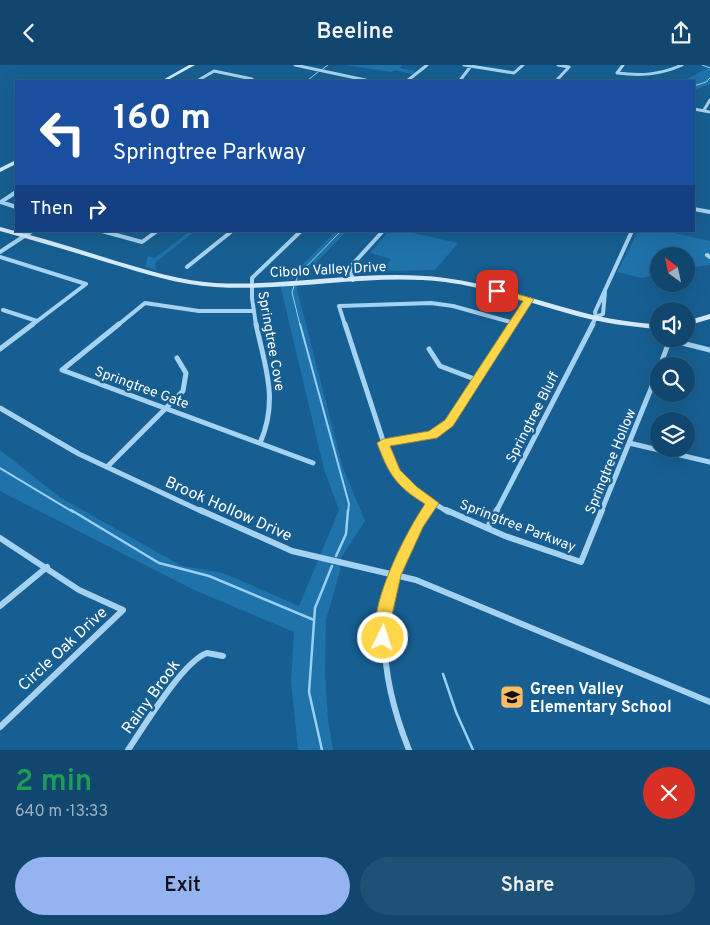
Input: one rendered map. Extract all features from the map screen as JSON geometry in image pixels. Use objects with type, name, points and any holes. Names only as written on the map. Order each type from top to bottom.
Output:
[{"type":"main road","points":[[165,80],[193,65]]},
{"type":"main road","points":[[0,170],[15,162]]},
{"type":"main road","name":"Cibolo Valley Drive","points":[[0,229],[176,281],[251,286],[398,278],[445,280],[529,299],[633,326],[650,327]]},
{"type":"main road","points":[[695,321],[710,316]]},
{"type":"street","points":[[294,65],[365,80]]},
{"type":"street","points":[[408,80],[427,65]]},
{"type":"street","points":[[464,65],[514,73],[523,65]]},
{"type":"street","points":[[557,80],[569,67],[558,65]]},
{"type":"street","points":[[624,65],[618,73],[640,76],[660,74],[682,65]]},
{"type":"street","points":[[461,79],[471,66]]},
{"type":"street","points":[[199,80],[214,71],[252,79],[250,80]]},
{"type":"street","points":[[704,111],[709,101]]},
{"type":"street","points":[[695,109],[710,112]]},
{"type":"street","points":[[1,202],[15,193]]},
{"type":"street","points":[[1,202],[15,207]]},
{"type":"street","points":[[695,209],[710,212]]},
{"type":"street","points":[[0,252],[31,232]]},
{"type":"street","points":[[105,232],[142,243],[156,232]]},
{"type":"street","points":[[187,267],[231,232]]},
{"type":"street","name":"Springtree Cove","points":[[260,443],[268,430],[271,406],[253,311],[252,278],[255,273],[300,232]]},
{"type":"street","points":[[352,280],[350,269],[352,265],[382,232]]},
{"type":"street","name":"Springtree Bluff","points":[[488,527],[596,317],[603,314],[605,292],[632,232]]},
{"type":"street","points":[[0,257],[86,284],[0,349]]},
{"type":"street","points":[[383,443],[425,437],[441,430],[456,415],[529,299]]},
{"type":"street","name":"Springtree Parkway","points":[[514,323],[431,303],[405,302],[339,306],[394,472],[413,491],[433,503],[488,527],[581,562]]},
{"type":"street","name":"Springtree Gate","points":[[253,311],[211,312],[145,303],[62,370],[313,463]]},
{"type":"street","points":[[3,310],[37,321]]},
{"type":"street","points":[[695,346],[710,350]]},
{"type":"street","points":[[429,349],[435,362],[444,369],[477,380]]},
{"type":"street","points":[[108,466],[183,391],[186,384],[184,365],[177,358]]},
{"type":"street","name":"Springtree Hollow","points":[[581,562],[650,390]]},
{"type":"street","name":"Brook Hollow Drive","points":[[0,408],[62,445],[275,545],[307,555],[394,575],[437,588],[710,702]]},
{"type":"street","points":[[629,443],[710,461]]},
{"type":"street","points":[[409,750],[396,717],[388,689],[384,658],[384,615],[394,575],[418,525],[433,503]]},
{"type":"street","points":[[0,538],[47,567],[0,606]]},
{"type":"street","name":"Circle Oak Drive","points":[[0,727],[25,701],[123,610],[79,590],[47,567]]},
{"type":"street","name":"Rainy Brook","points":[[128,750],[189,665],[206,653],[213,652],[223,656]]},
{"type":"shaded area","points":[[345,65],[402,65],[400,68],[415,71],[412,74],[395,70],[392,72]]},
{"type":"shaded area","points":[[700,65],[710,67],[710,84],[695,90],[695,80],[685,80],[708,68]]},
{"type":"shaded area","points":[[189,232],[194,232],[155,263],[156,270],[145,267],[148,256],[155,258]]},
{"type":"shaded area","points":[[335,232],[346,232],[305,274],[305,277],[288,279]]},
{"type":"shaded area","points":[[388,232],[408,232],[458,243],[435,270],[383,271],[391,259],[370,253]]},
{"type":"shaded area","points":[[637,232],[670,232],[710,241],[710,265],[695,267],[695,247],[650,247],[650,276],[642,278],[617,272]]},
{"type":"shaded area","points":[[298,283],[297,290],[343,468],[365,521],[341,558],[340,571],[326,620],[325,673],[328,719],[333,750],[298,750],[291,681],[294,632],[192,589],[0,491],[0,450],[61,498],[182,566],[223,573],[299,606],[339,510],[324,469],[280,284]]},
{"type":"waterway","points":[[320,71],[328,65]]},
{"type":"waterway","points":[[702,65],[710,68]]},
{"type":"waterway","points":[[308,80],[318,72]]},
{"type":"waterway","points":[[695,86],[706,82],[710,78]]},
{"type":"waterway","points":[[296,281],[298,275],[340,232]]},
{"type":"waterway","points":[[294,286],[292,292],[300,325]]},
{"type":"waterway","points":[[300,324],[349,504],[348,512]]},
{"type":"waterway","points":[[0,468],[73,512]]},
{"type":"waterway","points":[[71,510],[159,563],[209,576],[314,620]]},
{"type":"waterway","points":[[336,556],[346,534],[348,510]]},
{"type":"waterway","points":[[322,750],[309,692],[315,608],[332,566]]},
{"type":"waterway","points":[[443,674],[456,712],[473,750]]},
{"type":"place","name":"Green Valley Elementary School","points":[[512,697]]},
{"type":"route","points":[[383,638],[384,615],[398,564],[418,525],[433,503],[413,491],[394,472],[383,443],[433,435],[456,415],[529,299],[497,291]]}]
